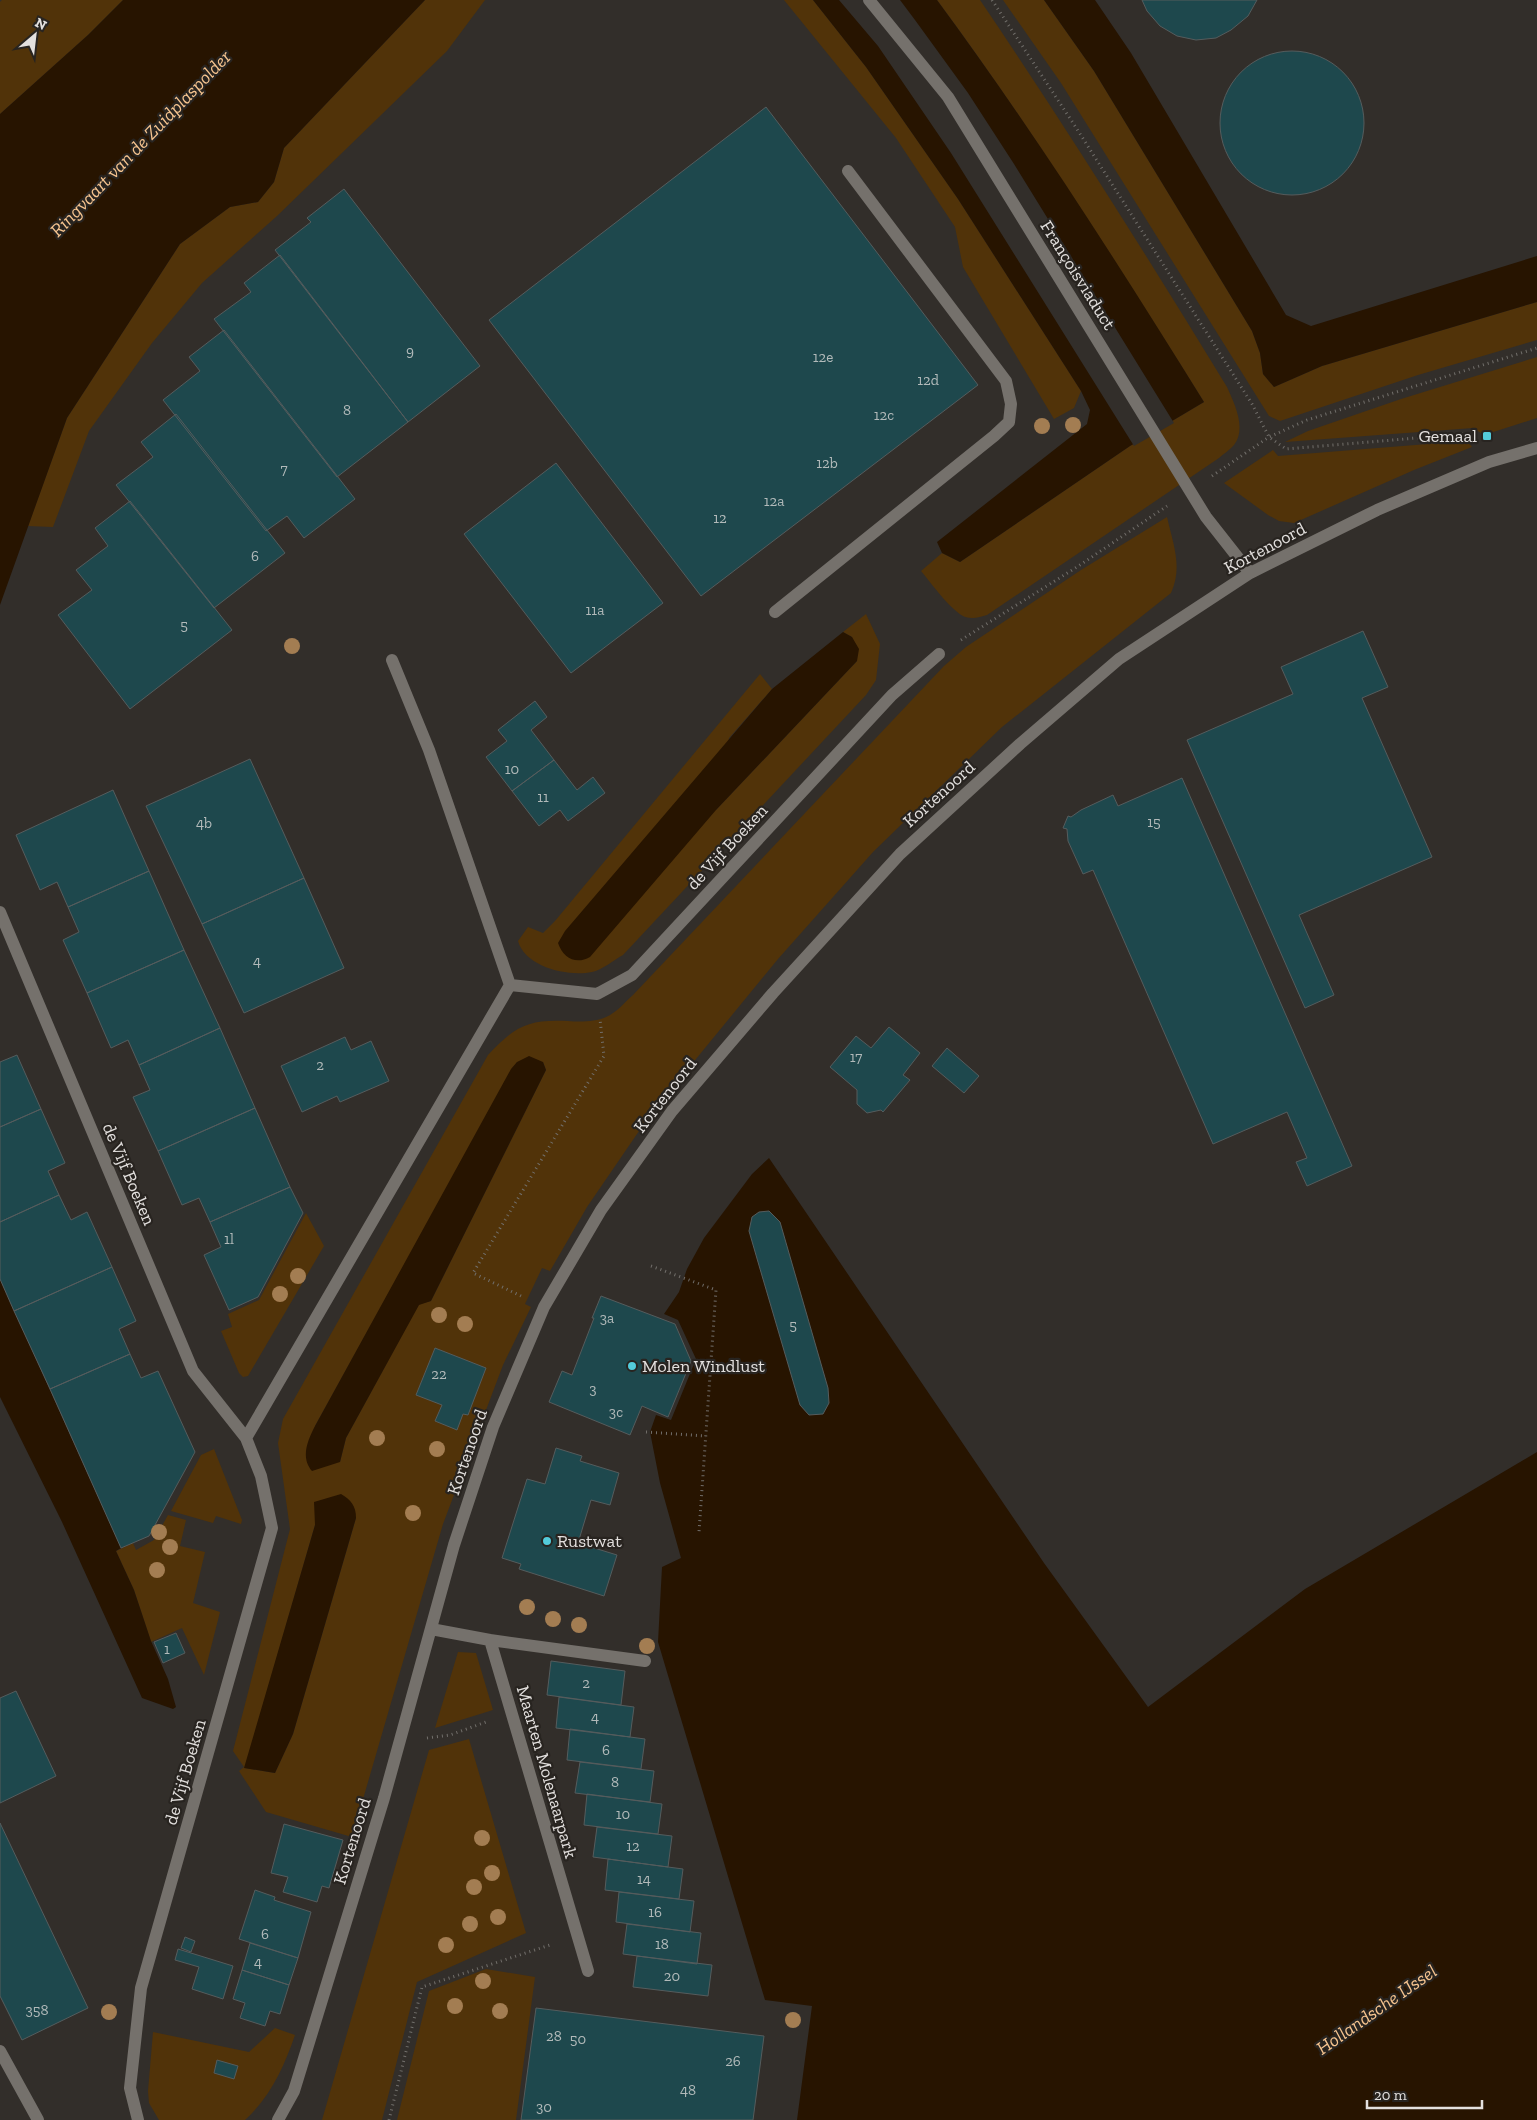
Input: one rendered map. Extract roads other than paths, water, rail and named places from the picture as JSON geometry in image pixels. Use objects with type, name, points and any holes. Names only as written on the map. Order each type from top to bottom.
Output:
[{"type":"street","name":"Françoisviaduct","points":[[869,0],[948,97],[1206,517],[1250,573]]},
{"type":"street","points":[[775,612],[1009,422],[1011,404],[1006,381],[848,171]]},
{"type":"street","name":"Kortenoord","points":[[278,2120],[294,2091],[399,1742],[454,1545],[493,1427],[544,1307],[601,1210],[672,1111],[772,993],[900,854],[1020,744],[1119,659],[1250,573],[1377,510],[1489,462],[1537,448]]},
{"type":"street","name":"de Vijf Boeken","points":[[510,985],[598,994],[632,975],[892,695],[939,654]]},
{"type":"street","points":[[246,1438],[510,985],[429,750],[392,660]]},
{"type":"street","name":"de Vijf Boeken","points":[[0,912],[193,1371],[246,1438],[261,1476],[272,1528],[141,1988],[130,2088],[138,2120]]},
{"type":"street","points":[[431,1629],[490,1640],[645,1661]]},
{"type":"street","name":"Maarten Molenaarpark","points":[[490,1640],[588,1971]]},
{"type":"street","points":[[0,2051],[38,2120]]},
{"type":"water","name":"Ringvaart van de Zuidplaspolder","points":[[123,0],[425,0],[284,148],[274,182],[258,202],[230,207],[180,244],[67,418],[0,605],[0,114],[88,35]]},
{"type":"water","points":[[813,0],[937,0],[973,49],[1075,198],[1204,402],[1130,446],[960,562],[942,553],[937,542],[1087,424],[1090,410],[1081,391],[958,199],[866,67]]},
{"type":"water","points":[[1044,0],[1095,0],[1131,53],[1286,315],[1311,326],[1537,256],[1537,302],[1322,366],[1274,387],[1263,374],[1260,353],[1252,331],[1094,71]]},
{"type":"water","points":[[843,632],[852,637],[859,649],[857,661],[716,810],[590,957],[575,960],[563,953],[558,943],[565,931],[772,689]]},
{"type":"water","points":[[529,1056],[543,1062],[546,1070],[431,1301],[419,1305],[346,1438],[340,1462],[312,1471],[306,1460],[306,1448],[315,1426],[511,1069],[517,1062]]},
{"type":"water","name":"Hollandsche IJssel","points":[[769,1158],[1044,1563],[1148,1707],[1305,1589],[1537,1452],[1537,2120],[797,2120],[812,2006],[765,2000],[658,1642],[662,1567],[681,1558],[660,1483],[650,1432],[656,1415],[671,1420],[696,1359],[678,1320],[664,1314],[679,1292],[687,1269],[704,1238],[752,1174]]},
{"type":"water","points":[[0,1279],[121,1548],[116,1551],[134,1590],[151,1641],[168,1679],[176,1707],[173,1709],[142,1698],[62,1522],[0,1397]]},
{"type":"water","points":[[341,1494],[352,1504],[356,1518],[293,1734],[275,1773],[244,1768],[315,1525],[314,1502]]},
{"type":"place","name":"Gemaal","points":[[1487,436]]},
{"type":"place","name":"Molen Windlust","points":[[632,1366]]},
{"type":"place","name":"Rustwat","points":[[547,1541]]}]
